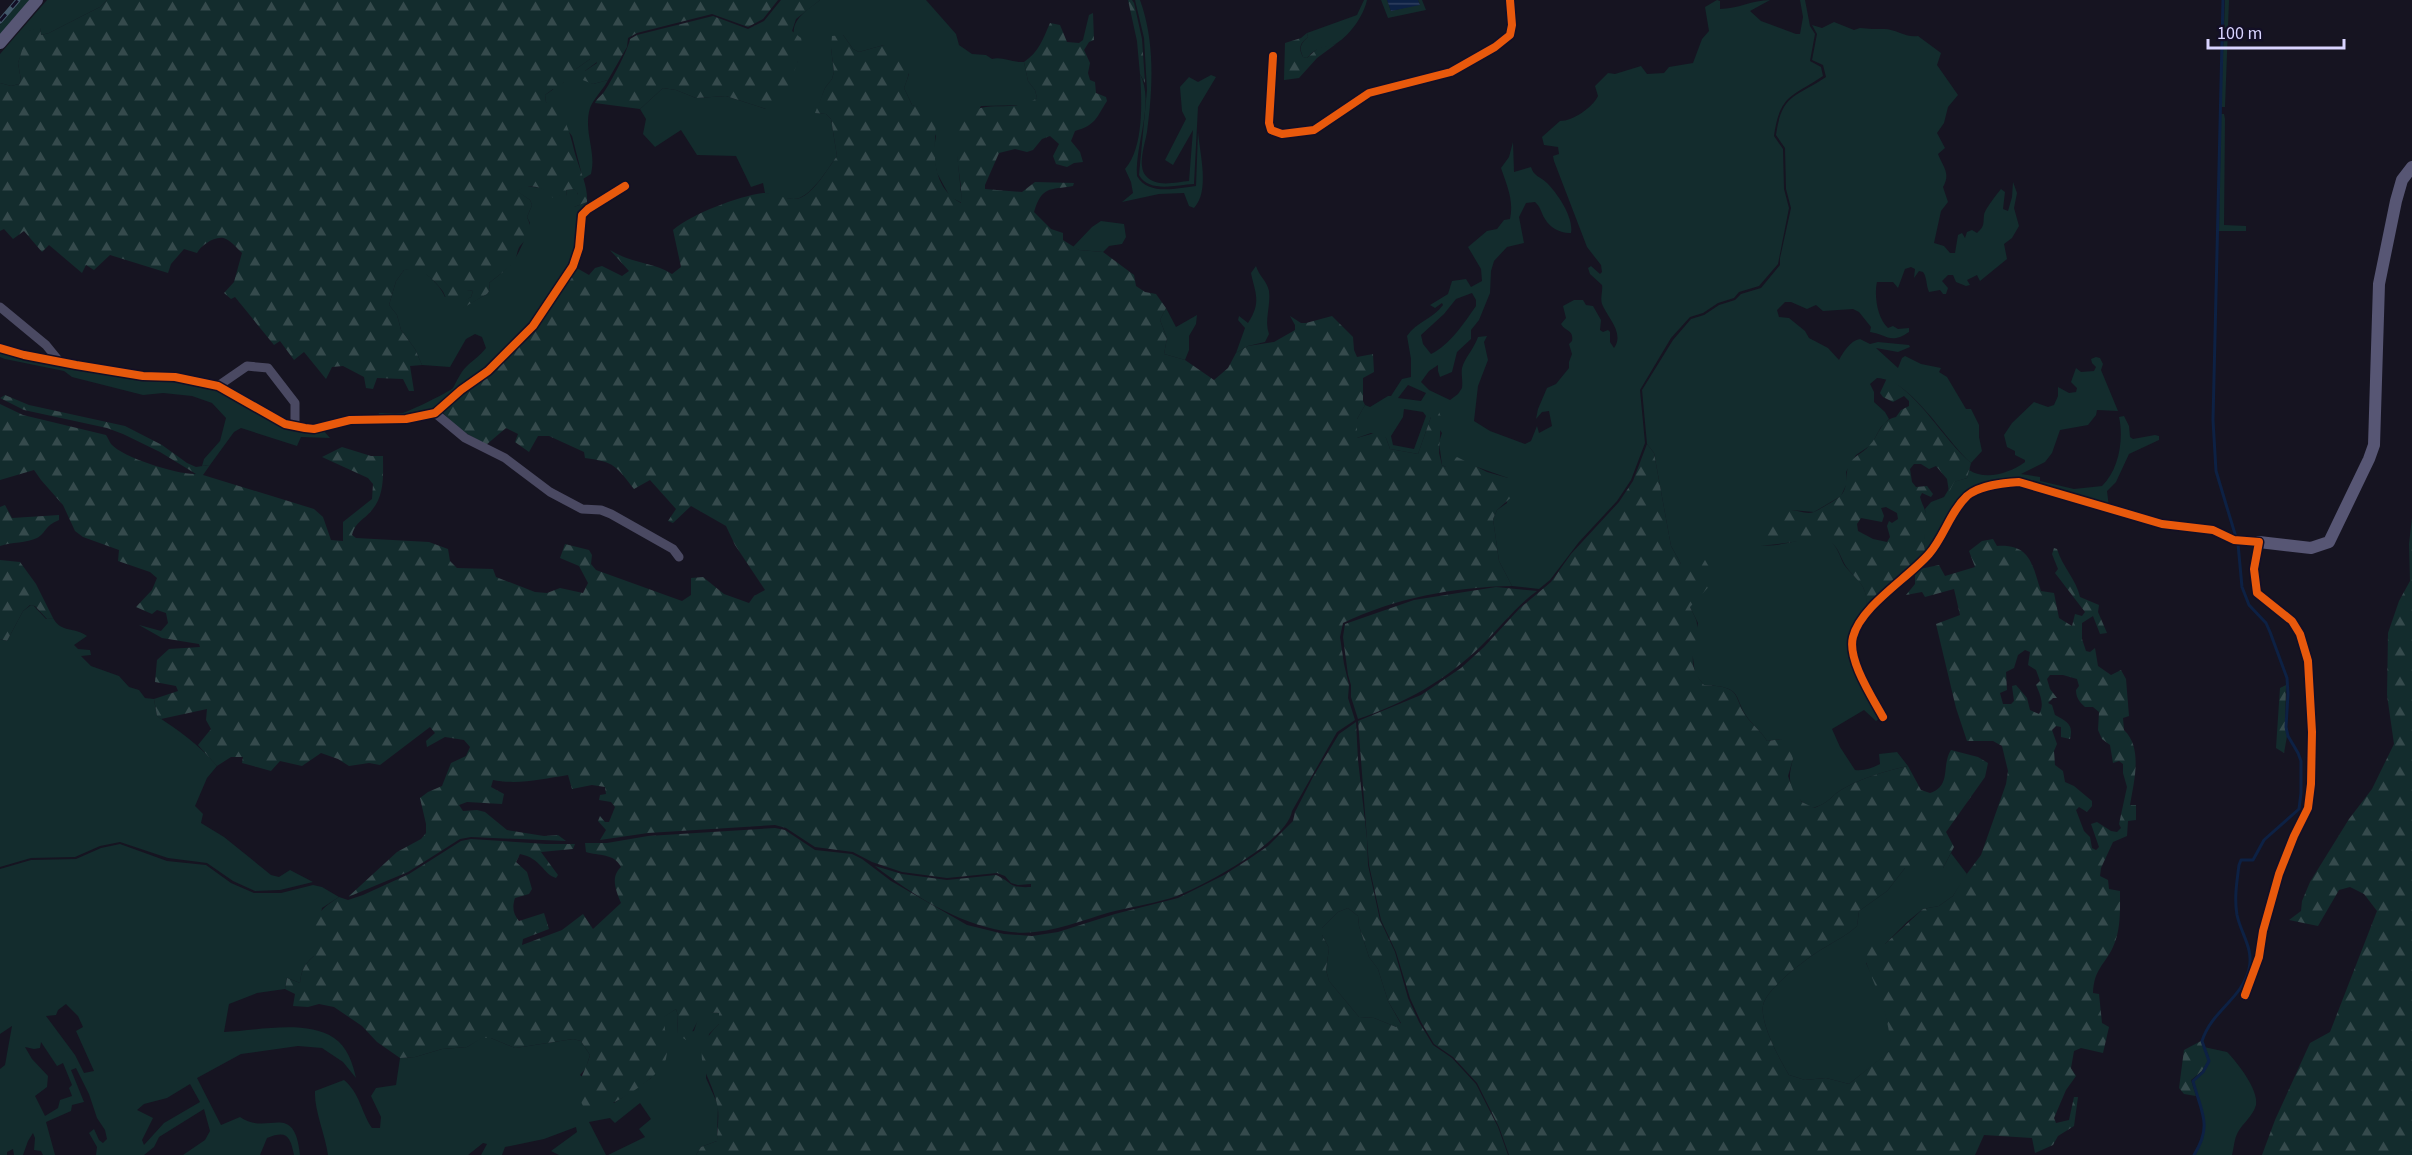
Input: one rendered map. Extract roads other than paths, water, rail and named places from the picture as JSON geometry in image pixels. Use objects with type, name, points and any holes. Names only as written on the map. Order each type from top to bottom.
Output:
[{"type":"street","points":[[0,43],[37,0]]},
{"type":"street","points":[[1273,56],[1269,123],[1271,130],[1282,134],[1303,133],[1314,130],[1369,93],[1451,72],[1495,47],[1511,30],[1510,0]]},
{"type":"street","points":[[1883,717],[1852,654],[1852,639],[1858,623],[1867,609],[1895,587],[1932,552],[1960,504],[1975,492],[2004,483],[2019,482],[2162,524],[2213,530],[2239,541],[2311,548],[2329,542],[2369,459],[2375,434],[2379,284],[2396,201],[2402,180],[2412,167]]},
{"type":"street","points":[[0,348],[24,355],[142,376],[175,377],[218,386],[285,424],[314,429],[350,420],[392,421],[435,413],[461,390],[488,371],[533,326],[573,266],[579,248],[582,215],[626,186]]},
{"type":"street","points":[[0,307],[46,345],[59,361]]},
{"type":"street","points":[[218,386],[247,366],[267,368],[295,403],[295,426]]},
{"type":"street","points":[[435,413],[465,438],[505,459],[550,492],[582,509],[601,510],[611,514],[673,549],[679,557]]},
{"type":"street","points":[[2245,995],[2259,957],[2263,931],[2279,874],[2308,808],[2311,784],[2312,732],[2308,661],[2300,634],[2292,621],[2257,593],[2254,569],[2259,542]]},
{"type":"water","points":[[1387,0],[1418,0],[1420,5],[1391,11]]},
{"type":"waterway","points":[[2194,1155],[2203,1135],[2204,1118],[2193,1081],[2203,1072],[2209,1061],[2202,1041],[2213,1021],[2240,989],[2249,969],[2250,955],[2236,909],[2239,865],[2241,860],[2253,860],[2264,840],[2299,809],[2301,793],[2301,761],[2288,736],[2286,727],[2287,678],[2266,623],[2249,605],[2242,587],[2238,544],[2216,471],[2213,420],[2223,0]]},
{"type":"railway","points":[[0,21],[18,0]]}]
